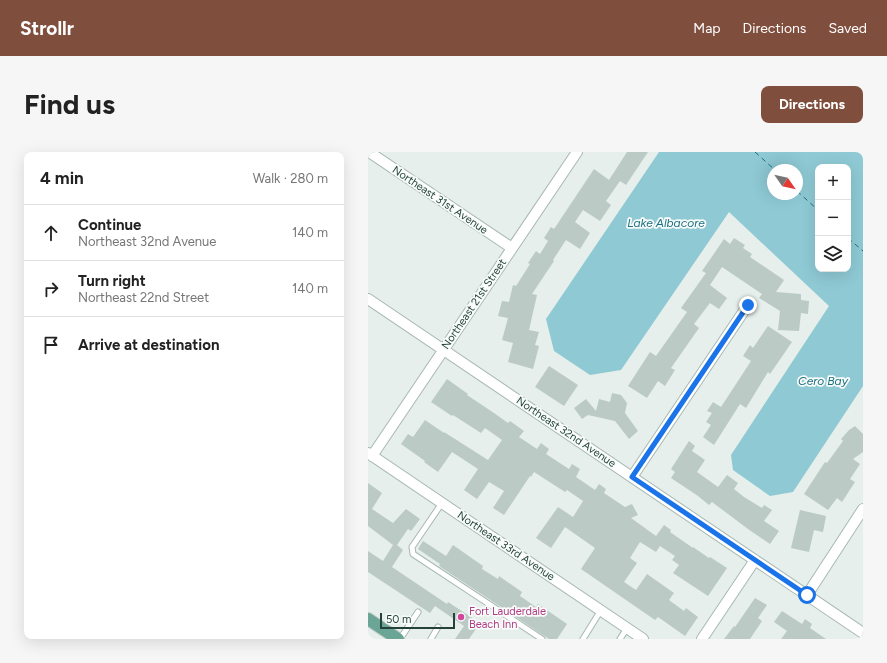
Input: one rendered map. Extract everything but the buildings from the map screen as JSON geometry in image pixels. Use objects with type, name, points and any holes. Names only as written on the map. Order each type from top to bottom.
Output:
[{"type":"main road","points":[[368,619],[399,639]]},
{"type":"street","name":"Northeast 31st Avenue","points":[[369,152],[512,248]]},
{"type":"street","name":"Northeast 21st Street","points":[[370,455],[577,152]]},
{"type":"street","name":"Northeast 32nd Avenue","points":[[368,299],[863,632]]},
{"type":"street","points":[[632,477],[748,305]]},
{"type":"street","name":"Northeast 33rd Avenue","points":[[370,455],[643,639]]},
{"type":"street","points":[[807,595],[863,509]]},
{"type":"street","points":[[702,639],[755,560]]},
{"type":"lane","points":[[442,503],[412,547],[413,554],[542,639]]},
{"type":"lane","points":[[582,639],[601,610]]},
{"type":"lane","points":[[399,639],[418,612]]},
{"type":"lane","points":[[431,639],[438,627]]},
{"type":"lane","points":[[620,639],[627,628]]},
{"type":"water","points":[[659,152],[863,152],[863,386],[793,492],[770,496],[733,470],[731,455],[829,306],[729,212],[621,370],[590,375],[554,351],[546,319]]},
{"type":"ferry route","points":[[755,152],[768,164]]},
{"type":"ferry route","points":[[803,196],[815,207]]},
{"type":"ferry route","points":[[851,241],[863,251]]},
{"type":"place","name":"Fort Lauderdale Beach Inn","points":[[461,617]]},
{"type":"route","points":[[748,305],[632,477],[807,595]]},
{"type":"water label","name":"Lake Albacore","points":[[666,223]]},
{"type":"water label","name":"Cero Bay","points":[[823,381]]}]
